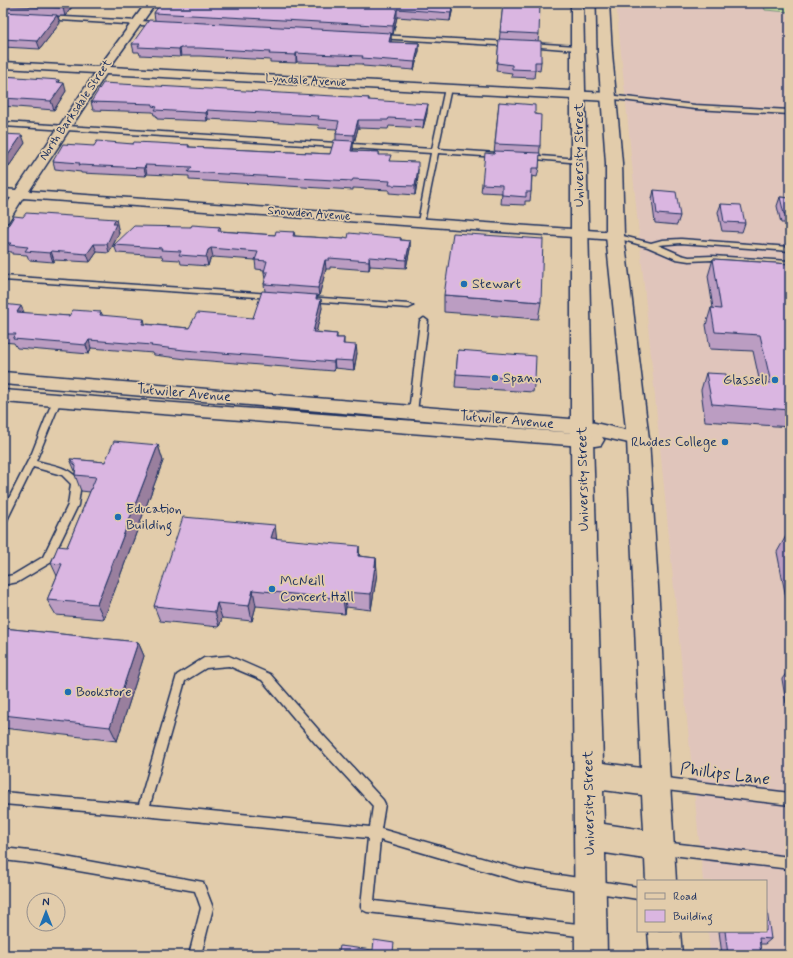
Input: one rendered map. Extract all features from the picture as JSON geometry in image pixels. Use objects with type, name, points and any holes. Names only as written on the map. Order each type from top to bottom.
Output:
[{"type":"main road","name":"University Street","points":[[577,3],[580,161],[579,233],[591,943]]},
{"type":"main road","points":[[603,3],[608,97],[614,163],[615,236],[638,439],[661,880]]},
{"type":"main road","points":[[589,775],[656,783]]},
{"type":"main road","points":[[590,836],[659,847]]},
{"type":"main road","points":[[664,932],[666,955]]},
{"type":"street","name":"North Barksdale Street","points":[[3,219],[102,71],[151,3]]},
{"type":"street","name":"Lyndale Avenue","points":[[3,65],[608,97]]},
{"type":"street","name":"Snowden Avenue","points":[[3,193],[615,236]]},
{"type":"street","name":"Tutwiler Avenue","points":[[3,378],[413,412],[638,439]]},
{"type":"street","points":[[56,400],[65,384]]},
{"type":"street","name":"Tutwiler Avenue","points":[[3,396],[222,413],[582,433]]},
{"type":"street","points":[[222,413],[227,397]]},
{"type":"lane","points":[[42,18],[160,24]]},
{"type":"lane","points":[[375,36],[518,45]]},
{"type":"lane","points":[[526,45],[577,48]]},
{"type":"lane","points":[[422,222],[448,88]]},
{"type":"lane","points":[[608,97],[695,107],[790,112]]},
{"type":"lane","points":[[3,124],[504,156]]},
{"type":"lane","points":[[520,157],[580,161]]},
{"type":"lane","points":[[615,236],[651,245],[679,257],[689,259],[712,258],[790,263]]},
{"type":"lane","points":[[651,245],[662,242],[681,241],[790,249]]},
{"type":"lane","points":[[3,278],[282,297]]},
{"type":"lane","points":[[305,299],[409,306]]},
{"type":"lane","points":[[413,412],[424,321]]},
{"type":"lane","points":[[3,520],[31,463],[56,400]]},
{"type":"lane","points":[[3,581],[15,579],[47,560],[73,505],[76,483],[65,472],[31,463]]},
{"type":"lane","points":[[143,810],[181,678],[204,663],[229,661],[266,677],[319,739],[379,804],[367,906],[591,943]]},
{"type":"lane","name":"Phillips Lane","points":[[656,783],[790,799]]},
{"type":"lane","points":[[3,798],[375,833],[519,875],[637,893]]},
{"type":"lane","points":[[659,847],[790,863]]},
{"type":"lane","points":[[3,854],[38,858],[199,886],[207,908],[195,955]]},
{"type":"shaded area","name":"Rhodes College","points":[[616,3],[790,3],[790,955],[710,955],[708,932],[767,932],[767,880],[703,880]]},
{"type":"green space","points":[[763,3],[790,3],[790,12],[765,10]]},
{"type":"building","points":[[3,3],[67,3],[63,8],[3,5]]},
{"type":"building","points":[[161,3],[453,3],[451,13],[397,9],[393,26],[154,13]]},
{"type":"building","points":[[540,3],[539,34],[500,32],[503,4]]},
{"type":"building","points":[[3,12],[57,15],[37,41],[3,39]]},
{"type":"building","points":[[149,20],[391,33],[389,42],[419,43],[415,62],[362,58],[363,56],[296,53],[296,55],[269,54],[270,52],[199,48],[179,49],[138,47],[140,44],[132,44]]},
{"type":"building","points":[[499,39],[541,41],[541,62],[535,62],[535,70],[512,69],[512,65],[497,63]]},
{"type":"building","points":[[3,76],[59,80],[57,82],[64,83],[51,101],[3,98]]},
{"type":"building","points":[[103,83],[369,98],[368,100],[428,104],[424,120],[389,118],[388,120],[358,120],[354,135],[336,134],[339,121],[318,119],[319,116],[207,110],[206,113],[155,110],[157,107],[152,106],[153,104],[91,102]]},
{"type":"building","points":[[499,102],[535,105],[535,114],[541,115],[540,146],[495,144]]},
{"type":"building","points":[[3,134],[22,135],[6,158],[3,158]]},
{"type":"building","points":[[334,140],[353,141],[351,151],[379,152],[379,155],[391,155],[389,161],[418,162],[415,186],[389,185],[390,181],[353,179],[352,181],[188,172],[192,167],[145,165],[144,168],[79,165],[80,163],[53,161],[63,144],[94,146],[97,141],[133,144],[134,142],[156,143],[189,145],[188,147],[330,154]]},
{"type":"building","points":[[495,151],[540,153],[539,168],[532,168],[531,192],[526,192],[526,197],[502,195],[502,185],[482,184],[485,153],[494,154]]},
{"type":"building","points":[[654,190],[676,192],[680,216],[657,214]]},
{"type":"building","points":[[780,197],[790,198],[790,214],[784,214]]},
{"type":"building","points":[[721,204],[741,205],[745,223],[724,222]]},
{"type":"building","points":[[26,213],[116,219],[113,224],[116,224],[107,244],[94,244],[87,254],[51,251],[50,253],[25,251],[28,247],[9,245],[11,243],[3,243],[3,234],[14,216],[23,217]]},
{"type":"building","points":[[192,225],[220,227],[218,231],[275,235],[276,231],[294,232],[293,236],[344,239],[344,237],[348,238],[349,233],[401,238],[400,240],[410,241],[406,260],[369,257],[369,261],[329,258],[329,260],[325,260],[318,288],[264,284],[268,272],[264,272],[267,261],[255,260],[258,252],[211,248],[208,250],[206,257],[179,255],[181,251],[161,250],[162,248],[114,245],[134,226],[191,227]]},
{"type":"building","points":[[453,233],[543,239],[541,302],[444,295]]},
{"type":"building","points":[[713,259],[790,264],[790,410],[712,404],[706,373],[726,374],[727,380],[771,383],[760,335],[715,332],[711,308],[721,309]]},
{"type":"building","points":[[262,291],[317,295],[316,299],[321,299],[313,332],[337,334],[336,338],[344,338],[343,344],[356,345],[353,361],[334,360],[334,362],[184,350],[151,346],[152,345],[89,340],[86,345],[13,339],[16,334],[3,334],[3,304],[21,306],[17,312],[69,316],[73,310],[101,312],[100,315],[144,319],[142,324],[189,328],[197,313],[253,318]]},
{"type":"building","points":[[458,350],[536,356],[535,379],[456,374]]},
{"type":"building","name":"Education Building","points":[[114,441],[158,445],[97,604],[47,600],[62,564],[51,563],[58,546],[67,547],[96,477],[75,475],[76,466],[70,459],[105,462]]},
{"type":"building","name":"McNeill Concert Hall","points":[[183,517],[275,525],[271,538],[359,546],[358,556],[376,558],[371,594],[344,592],[343,599],[253,590],[249,606],[217,603],[215,612],[154,606]]},
{"type":"building","points":[[786,536],[790,536],[790,556]]},
{"type":"building","name":"Bookstore","points":[[3,628],[138,642],[110,727],[3,715]]},
{"type":"building","points":[[767,910],[771,939],[759,938],[761,955],[728,955],[725,932],[767,932]]},
{"type":"building","points":[[374,940],[394,943],[393,952],[413,955],[338,955],[340,946],[373,950]]},
{"type":"place","name":"Stewart","points":[[464,284]]},
{"type":"place","name":"Spann","points":[[495,378]]},
{"type":"place","name":"Glassell","points":[[775,380]]},
{"type":"place","name":"Rhodes College","points":[[725,442]]},
{"type":"place","name":"Education Building","points":[[118,517]]},
{"type":"place","name":"McNeill Concert Hall","points":[[272,589]]},
{"type":"place","name":"Bookstore","points":[[68,692]]}]
